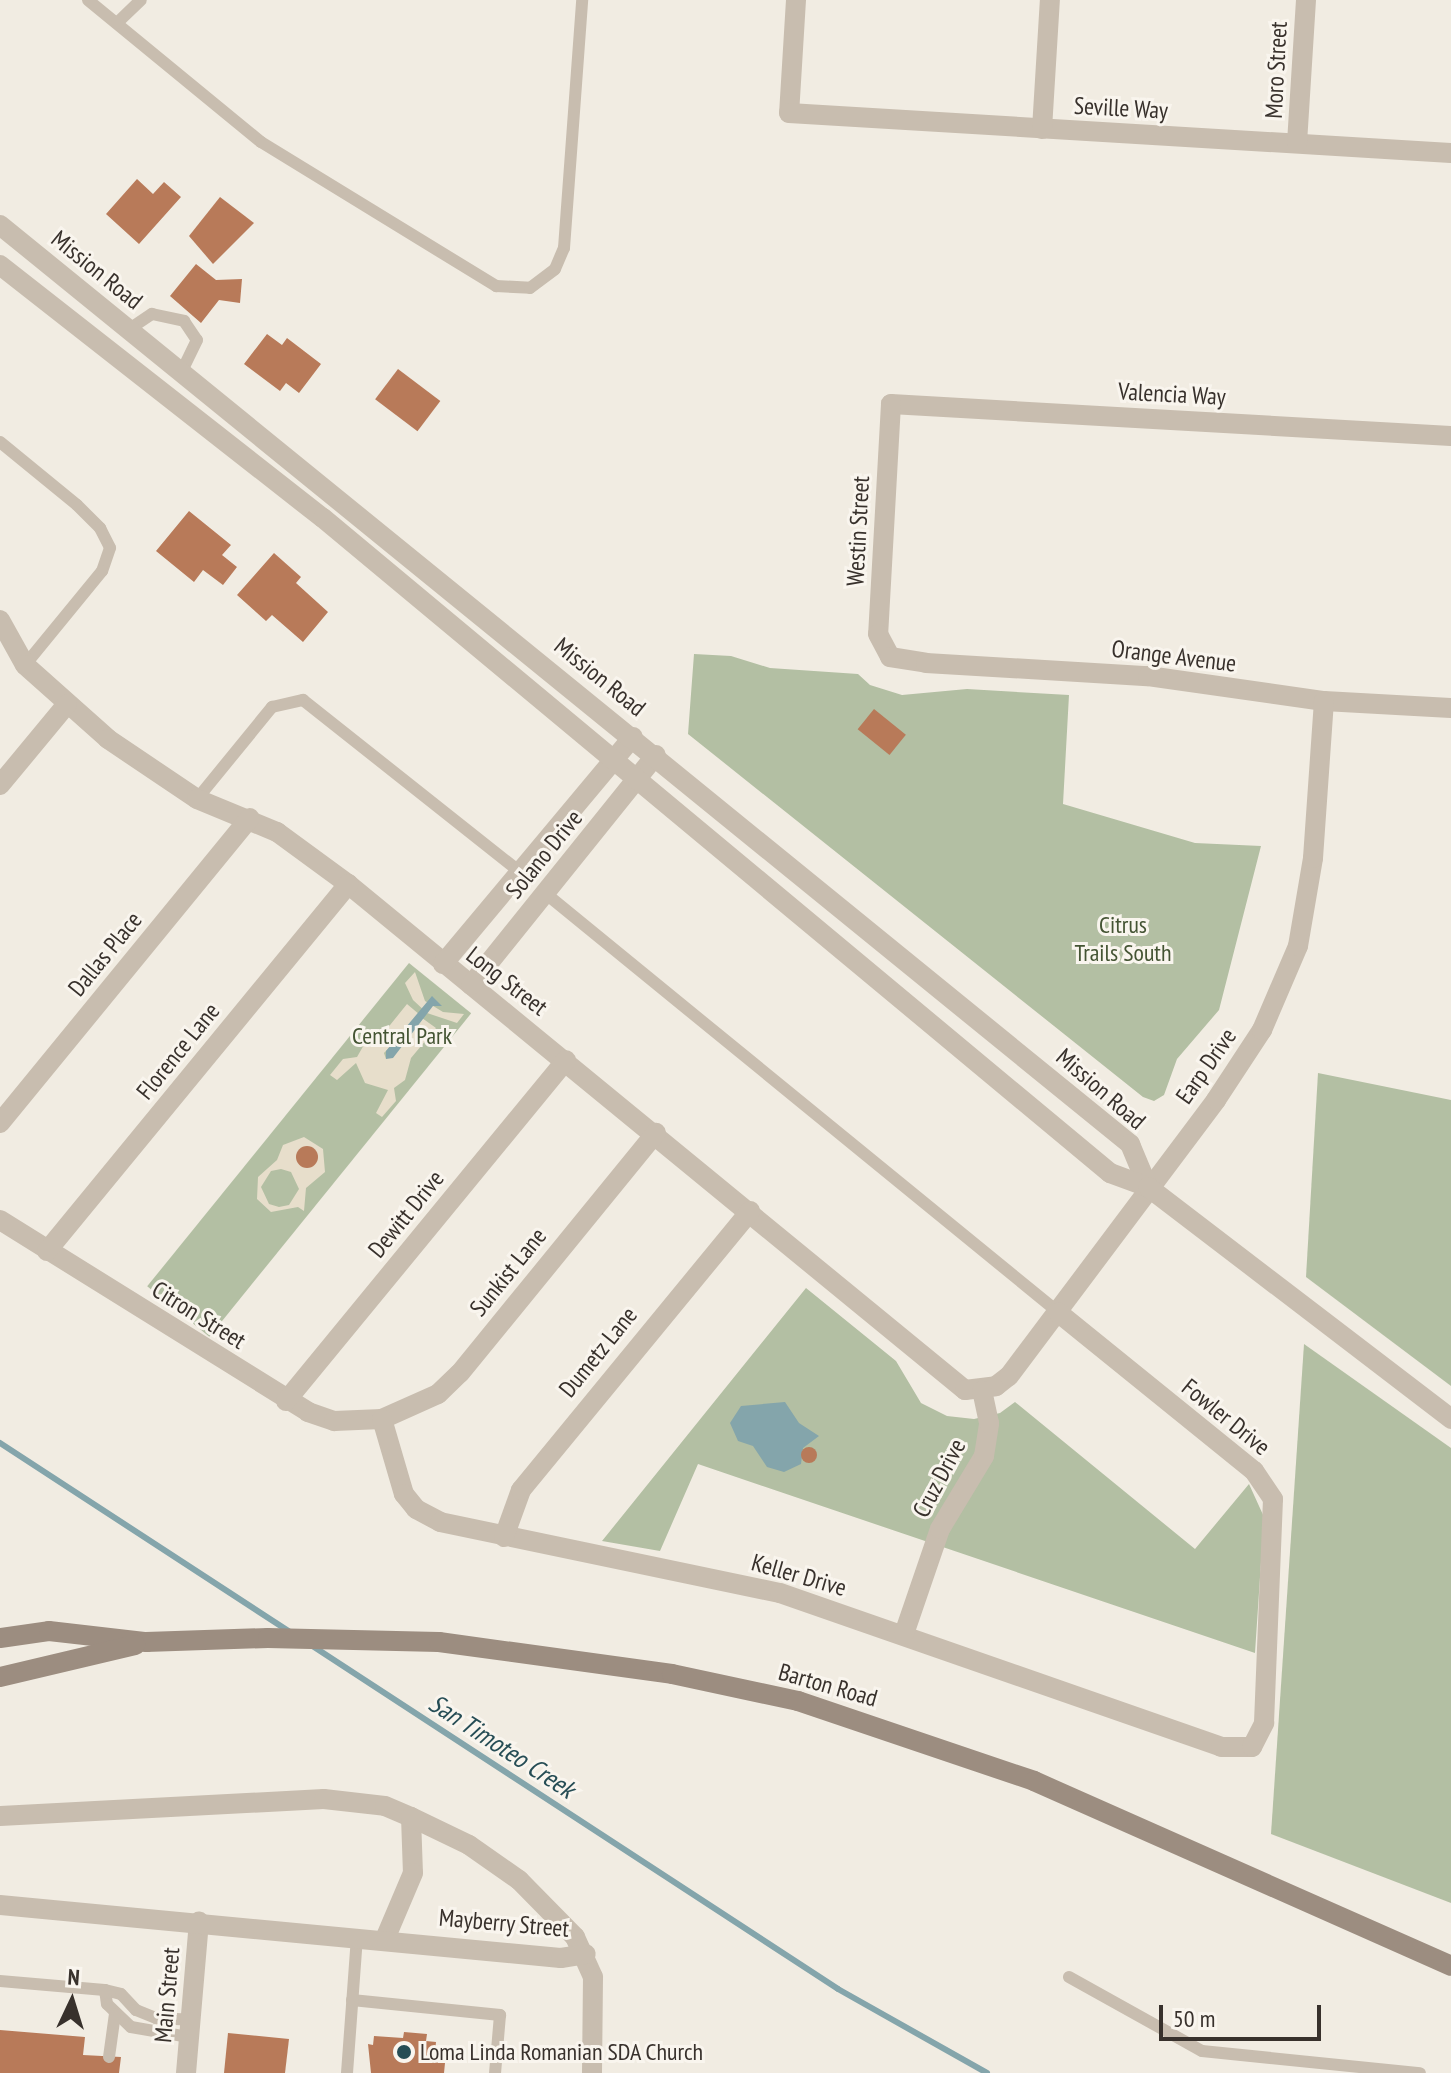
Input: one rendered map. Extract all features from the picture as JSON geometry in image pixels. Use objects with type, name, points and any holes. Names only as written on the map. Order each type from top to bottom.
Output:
[{"type":"main road","name":"Barton Road","points":[[0,1638],[49,1631],[146,1642],[439,1642],[672,1674],[798,1701],[912,1737],[1034,1781],[1451,1966]]},
{"type":"main road","name":"Barton Road","points":[[0,1677],[146,1642]]},
{"type":"street","name":"Seville Way","points":[[796,0],[789,113],[1451,153]]},
{"type":"street","points":[[1042,129],[1050,0]]},
{"type":"street","name":"Moro Street","points":[[1297,143],[1306,0]]},
{"type":"street","name":"Mission Road","points":[[0,225],[656,755],[1130,1144],[1148,1187]]},
{"type":"street","name":"Mission Road","points":[[0,265],[323,518],[1110,1173],[1148,1187],[1451,1419]]},
{"type":"street","name":"Valencia Way","points":[[891,404],[1451,436]]},
{"type":"street","name":"Westin Street","points":[[890,657],[878,634],[891,404]]},
{"type":"street","name":"Long Street","points":[[0,620],[25,665],[67,704],[197,799],[250,818],[348,884],[919,1349],[956,1385],[982,1391]]},
{"type":"street","name":"Orange Avenue","points":[[890,657],[1148,676],[1324,701],[1451,708]]},
{"type":"street","name":"Earp Drive","points":[[982,1391],[1009,1376],[1216,1100],[1262,1030],[1298,946],[1313,858],[1324,701]]},
{"type":"street","points":[[0,785],[67,704]]},
{"type":"street","name":"Solano Drive","points":[[443,964],[633,737]]},
{"type":"street","name":"Solano Drive","points":[[471,985],[656,755]]},
{"type":"street","name":"Dallas Place","points":[[0,1123],[250,818]]},
{"type":"street","points":[[520,872],[545,893]]},
{"type":"street","name":"Florence Lane","points":[[47,1251],[348,884]]},
{"type":"street","name":"Dewitt Drive","points":[[286,1401],[566,1060]]},
{"type":"street","name":"Sunkist Lane","points":[[382,1419],[427,1401],[460,1373],[656,1133]]},
{"type":"street","name":"Dumetz Lane","points":[[504,1537],[521,1490],[750,1211]]},
{"type":"street","name":"Citron Street","points":[[0,1220],[286,1401],[334,1421],[382,1419]]},
{"type":"street","name":"Fowler Drive","points":[[1058,1312],[1254,1471],[1273,1499],[1264,1723],[1252,1747]]},
{"type":"street","name":"Cruz Drive","points":[[904,1634],[944,1519],[984,1456],[989,1423],[982,1391]]},
{"type":"street","name":"Keller Drive","points":[[382,1419],[396,1478],[416,1509],[440,1522],[780,1593],[1221,1747],[1252,1747]]},
{"type":"street","name":"Mayberry Street","points":[[0,1816],[324,1799],[385,1806],[469,1845],[519,1880],[586,1954]]},
{"type":"street","name":"Mayberry Street","points":[[385,1939],[409,1890],[411,1817]]},
{"type":"street","name":"Mayberry Street","points":[[0,1905],[561,1958],[586,1954]]},
{"type":"street","name":"Main Street","points":[[186,2073],[199,1922]]},
{"type":"street","points":[[586,1954],[594,1988],[592,2073]]},
{"type":"lane","points":[[88,0],[261,142],[496,286],[530,288],[555,269],[564,248],[582,0]]},
{"type":"lane","points":[[117,23],[141,0]]},
{"type":"lane","points":[[128,330],[152,314],[184,321],[197,340],[181,373]]},
{"type":"lane","points":[[0,442],[77,505],[100,528],[110,548],[102,571],[25,665]]},
{"type":"lane","points":[[197,799],[272,707],[303,700],[520,872]]},
{"type":"lane","points":[[545,893],[1058,1312]]},
{"type":"lane","points":[[347,2073],[357,1937]]},
{"type":"lane","points":[[1069,1977],[1202,2051],[1420,2073]]},
{"type":"lane","points":[[0,1981],[105,1990],[121,1994],[136,2010],[190,2028]]},
{"type":"lane","points":[[105,1990],[115,2014],[131,2027],[190,2028]]},
{"type":"lane","points":[[352,2000],[500,2015],[495,2073]]},
{"type":"lane","points":[[109,2057],[115,2014]]},
{"type":"green space","name":"Citrus Trails South","points":[[694,654],[731,656],[770,668],[858,674],[870,685],[902,695],[967,689],[1069,695],[1063,804],[1195,843],[1261,846],[1219,1010],[1177,1059],[1164,1095],[1154,1101],[1143,1097],[688,734]]},
{"type":"green space","name":"Central Park","points":[[409,963],[471,1013],[209,1337],[147,1286]]},
{"type":"green space","points":[[1318,1073],[1451,1100],[1451,1386],[1306,1277]]},
{"type":"green space","points":[[806,1288],[896,1361],[921,1403],[947,1416],[974,1419],[1000,1413],[1015,1402],[1195,1549],[1249,1484],[1264,1517],[1255,1653],[698,1464],[660,1551],[602,1541]]},
{"type":"green space","points":[[1304,1344],[1451,1448],[1451,1903],[1271,1834]]},
{"type":"shaded area","points":[[415,972],[425,1001],[443,1012],[464,1014],[457,1023],[427,1013],[413,1000],[405,983]]},
{"type":"shaded area","points":[[407,1004],[420,1015],[384,1053],[386,1059],[422,1018],[436,1028],[411,1058],[405,1080],[394,1088],[396,1101],[382,1117],[376,1113],[388,1090],[365,1083],[356,1063],[337,1080],[330,1075],[343,1059],[357,1057],[365,1043],[382,1035]]},
{"type":"shaded area","points":[[304,1137],[323,1149],[325,1172],[306,1188],[304,1211],[298,1207],[271,1212],[257,1199],[258,1177],[277,1160],[283,1145]],"holes":[[[281,1169],[291,1172],[299,1189],[289,1205],[279,1207],[269,1204],[261,1187],[271,1171]]]},
{"type":"water","points":[[432,996],[442,1006],[433,1006],[393,1058],[386,1059],[386,1051]]},
{"type":"water","points":[[785,1402],[799,1423],[819,1436],[803,1448],[801,1464],[784,1472],[767,1467],[753,1446],[738,1441],[730,1423],[741,1406]]},
{"type":"building","points":[[137,179],[153,194],[164,182],[181,197],[139,244],[106,214]]},
{"type":"building","points":[[220,197],[254,223],[213,264],[189,236]]},
{"type":"building","points":[[196,264],[216,280],[242,279],[240,303],[219,300],[201,323],[170,296]]},
{"type":"building","points":[[267,334],[282,345],[287,338],[321,364],[299,393],[286,383],[280,391],[244,364]]},
{"type":"building","points":[[398,369],[440,401],[417,431],[375,399]]},
{"type":"building","points":[[189,511],[231,545],[222,555],[237,567],[223,585],[203,570],[194,582],[156,551]]},
{"type":"building","points":[[274,553],[301,577],[296,583],[328,612],[303,642],[272,615],[266,621],[237,595]]},
{"type":"building","points":[[874,709],[906,735],[890,755],[858,729]]},
{"type":"building","points":[[307,1146],[315,1149],[318,1157],[315,1165],[307,1168],[299,1165],[296,1157],[299,1149]]},
{"type":"building","points":[[806,1447],[812,1447],[817,1455],[815,1461],[806,1463],[801,1458],[801,1452]]},
{"type":"building","points":[[0,2030],[85,2037],[83,2055],[121,2057],[119,2073],[0,2073]]},
{"type":"building","name":"Loma Linda Romanian SDA Church","points":[[404,2032],[427,2034],[426,2041],[436,2042],[435,2052],[446,2053],[444,2073],[371,2073],[368,2044],[373,2045],[374,2036],[403,2038]]},
{"type":"building","points":[[228,2033],[289,2039],[285,2073],[224,2073]]},
{"type":"waterway","name":"San Timoteo Creek","points":[[0,1443],[291,1633]]},
{"type":"waterway","name":"San Timoteo Creek","points":[[311,1645],[838,1989],[987,2073]]},
{"type":"place","name":"Loma Linda Romanian SDA Church","points":[[404,2052]]}]
